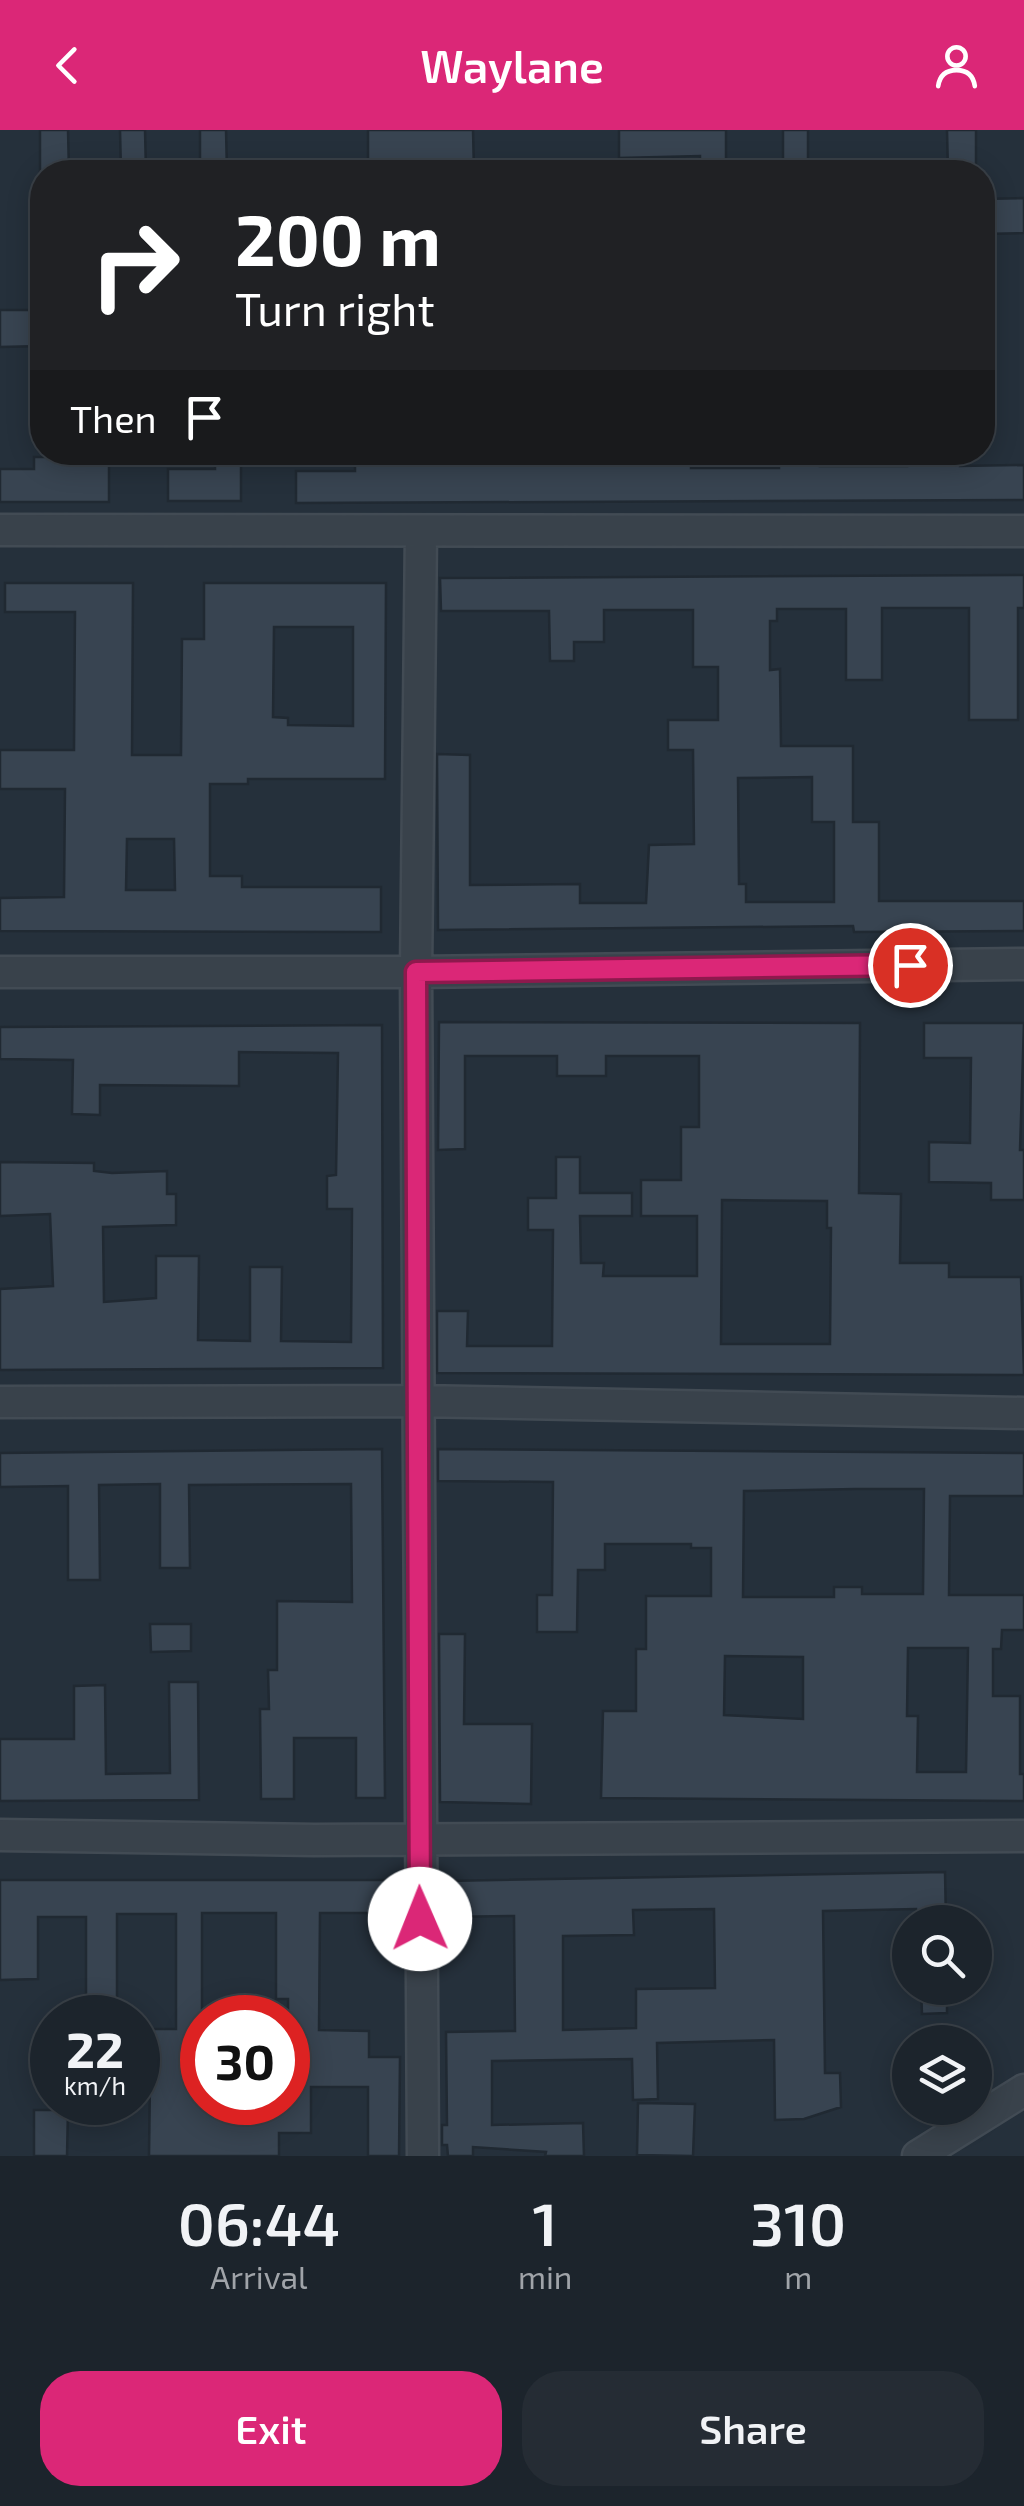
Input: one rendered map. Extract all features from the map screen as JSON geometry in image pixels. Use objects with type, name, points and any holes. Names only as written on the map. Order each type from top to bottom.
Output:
[{"type":"street","points":[[0,530],[1024,531]]},
{"type":"street","points":[[421,532],[416,972],[418,1840],[423,2156]]},
{"type":"street","points":[[0,972],[416,972],[1024,964]]},
{"type":"street","points":[[0,1402],[418,1401],[1024,1413]]},
{"type":"street","points":[[0,1835],[418,1840],[1024,1836]]},
{"type":"street","points":[[918,2156],[1024,2090]]},
{"type":"building","points":[[40,130],[68,130],[69,160],[40,160]]},
{"type":"building","points":[[120,130],[145,130],[146,160],[121,160]]},
{"type":"building","points":[[200,130],[226,130],[227,160],[200,160]]},
{"type":"building","points":[[368,130],[473,130],[474,160],[368,160]]},
{"type":"building","points":[[619,130],[726,130],[726,160],[700,160],[700,156],[619,158]]},
{"type":"building","points":[[783,130],[808,130],[808,160],[783,160]]},
{"type":"building","points":[[947,130],[976,130],[976,160],[948,160]]},
{"type":"building","points":[[1024,198],[1024,233],[995,234],[995,199]]},
{"type":"building","points":[[0,310],[30,310],[30,346],[0,347]]},
{"type":"building","points":[[34,465],[109,465],[109,502],[0,502],[0,469],[34,469]]},
{"type":"building","points":[[215,465],[241,465],[241,501],[168,501],[168,469],[215,469]]},
{"type":"building","points":[[355,465],[1024,465],[1024,500],[296,503],[296,471],[355,471]]},
{"type":"building","points":[[1024,575],[1024,608],[1018,608],[1018,720],[969,720],[969,608],[882,608],[882,680],[846,680],[846,609],[777,609],[777,621],[770,621],[770,670],[780,669],[781,746],[853,746],[853,822],[879,822],[879,901],[1024,901],[1024,931],[854,932],[853,926],[438,930],[437,754],[470,755],[470,885],[580,884],[580,903],[646,903],[649,845],[694,844],[693,750],[668,750],[668,720],[718,720],[718,667],[693,667],[693,610],[604,610],[604,642],[574,642],[574,661],[550,661],[549,611],[441,611],[440,578]],"holes":[[[812,777],[812,822],[834,822],[834,902],[746,902],[746,884],[739,884],[738,778]]]},
{"type":"building","points":[[5,583],[133,583],[132,755],[181,755],[182,639],[204,639],[204,583],[386,583],[385,779],[248,779],[248,784],[210,784],[210,876],[242,876],[242,887],[381,887],[381,932],[0,931],[0,898],[64,897],[65,789],[0,789],[0,750],[74,750],[75,612],[5,612]],"holes":[[[274,627],[353,627],[353,726],[288,725],[288,718],[273,717]],[[127,839],[174,839],[175,890],[126,890]]]},
{"type":"building","points":[[439,1022],[860,1023],[859,1193],[901,1194],[900,1263],[949,1263],[949,1277],[1021,1277],[1024,1375],[437,1373],[437,1311],[468,1311],[467,1346],[552,1346],[553,1230],[528,1230],[528,1198],[556,1198],[556,1157],[580,1157],[580,1193],[632,1193],[632,1216],[580,1216],[581,1263],[604,1263],[603,1276],[697,1276],[697,1216],[641,1216],[641,1180],[681,1180],[681,1127],[699,1127],[699,1056],[606,1056],[606,1076],[557,1076],[557,1056],[465,1056],[465,1149],[438,1150]],"holes":[[[722,1200],[827,1201],[827,1228],[831,1228],[830,1344],[721,1344]]]},
{"type":"building","points":[[924,1023],[1024,1023],[1020,1150],[1024,1150],[1024,1200],[991,1200],[991,1183],[929,1182],[929,1142],[970,1143],[971,1058],[924,1058]]},
{"type":"building","points":[[382,1025],[383,1368],[0,1370],[0,1289],[53,1286],[50,1214],[0,1216],[0,1162],[94,1163],[94,1171],[112,1173],[167,1171],[167,1194],[176,1194],[176,1225],[103,1227],[104,1302],[156,1298],[156,1256],[199,1256],[198,1340],[250,1341],[250,1267],[282,1267],[281,1341],[351,1342],[352,1209],[327,1209],[327,1176],[336,1175],[338,1053],[239,1052],[239,1086],[100,1085],[100,1115],[72,1114],[73,1060],[0,1059],[0,1027]]},
{"type":"building","points":[[382,1449],[385,1798],[356,1798],[356,1738],[294,1738],[294,1799],[261,1799],[260,1709],[269,1709],[268,1670],[277,1670],[277,1601],[352,1602],[351,1484],[189,1485],[190,1568],[160,1568],[160,1484],[99,1485],[100,1580],[68,1580],[68,1486],[0,1487],[0,1453]]},
{"type":"building","points":[[438,1449],[1024,1453],[1024,1496],[950,1496],[949,1595],[1024,1595],[1024,1630],[1002,1630],[1001,1649],[993,1649],[993,1696],[1020,1696],[1024,1801],[601,1798],[603,1711],[636,1711],[636,1649],[646,1649],[646,1596],[711,1596],[711,1548],[691,1548],[691,1544],[605,1544],[605,1570],[578,1570],[577,1632],[537,1632],[537,1595],[552,1595],[553,1482],[438,1481]],"holes":[[[924,1489],[923,1594],[862,1594],[862,1587],[834,1587],[834,1597],[743,1597],[744,1491]],[[908,1648],[968,1648],[966,1772],[917,1772],[918,1716],[907,1716]],[[725,1656],[803,1657],[803,1719],[724,1715]]]},
{"type":"building","points":[[150,1624],[191,1624],[191,1651],[151,1652]]},
{"type":"building","points":[[439,1634],[465,1634],[464,1724],[532,1724],[531,1804],[440,1802]]},
{"type":"building","points":[[169,1682],[198,1682],[199,1800],[0,1801],[0,1739],[74,1739],[74,1686],[105,1685],[106,1774],[170,1773]]},
{"type":"building","points":[[945,1872],[946,1905],[823,1911],[825,2073],[840,2073],[841,2107],[804,2119],[775,2120],[774,2040],[657,2043],[658,2099],[633,2100],[632,2059],[492,2061],[492,2125],[583,2123],[584,2156],[545,2156],[546,2152],[473,2147],[473,2156],[448,2156],[447,2145],[442,2145],[442,2125],[447,2125],[446,2032],[515,2031],[514,1916],[444,1917],[444,1881]],"holes":[[[714,1909],[715,1988],[636,1989],[636,2028],[563,2030],[563,1936],[634,1935],[633,1910]]]},
{"type":"building","points":[[0,1880],[384,1880],[384,1913],[320,1913],[319,2030],[369,2031],[369,2057],[400,2057],[399,2156],[368,2156],[368,2087],[311,2087],[311,2133],[279,2133],[279,2156],[149,2156],[149,2125],[160,2125],[160,2029],[176,2029],[176,1914],[117,1914],[117,1995],[86,1995],[86,1917],[38,1917],[38,1979],[0,1980]]},
{"type":"building","points":[[922,2005],[947,2005],[947,2013],[922,2014]]},
{"type":"building","points":[[638,2103],[695,2104],[693,2156],[637,2155]]},
{"type":"building","points":[[34,2125],[68,2125],[67,2156],[34,2156]]},
{"type":"route","points":[[420,1919],[416,972],[910,965]]}]
